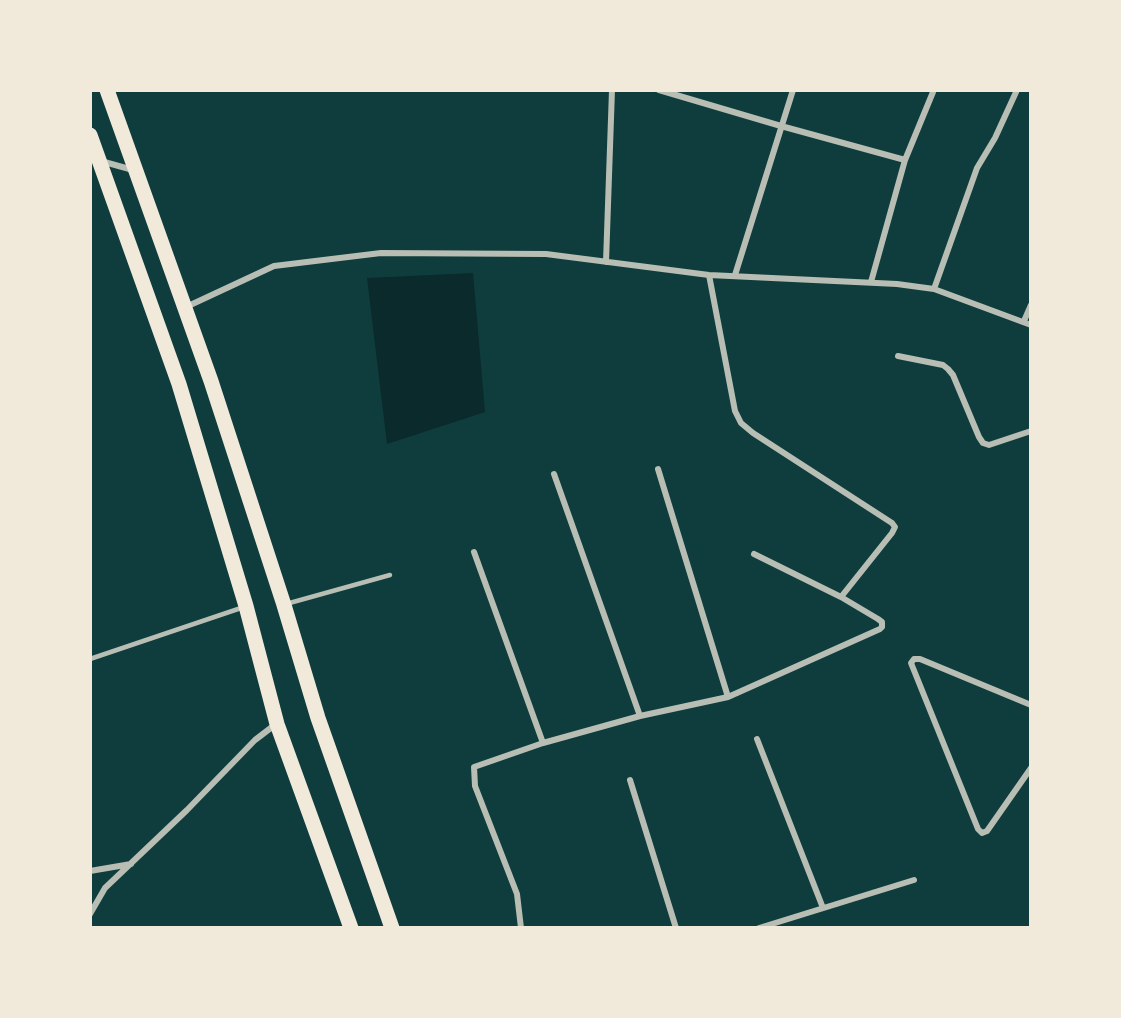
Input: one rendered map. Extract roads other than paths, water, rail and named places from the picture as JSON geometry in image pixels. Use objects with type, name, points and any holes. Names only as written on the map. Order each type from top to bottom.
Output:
[{"type":"main road","points":[[107,90],[211,381],[285,605],[318,718],[392,928]]},
{"type":"main road","points":[[90,135],[94,159],[179,384],[246,606],[277,724],[351,928]]},
{"type":"street","points":[[606,262],[612,90]]},
{"type":"street","points":[[659,90],[905,160]]},
{"type":"street","points":[[735,275],[793,90]]},
{"type":"street","points":[[934,289],[977,168],[995,138],[1017,90]]},
{"type":"street","points":[[871,282],[905,160],[933,92]]},
{"type":"street","points":[[94,159],[136,171]]},
{"type":"street","points":[[185,308],[274,266],[381,253],[546,254],[709,274],[871,282],[934,289],[1031,325]]},
{"type":"street","points":[[709,274],[735,411],[741,423],[895,527],[841,597]]},
{"type":"street","points":[[1024,321],[1031,305]]},
{"type":"street","points":[[898,356],[943,365],[948,369],[953,375],[983,443],[988,445],[1031,431]]},
{"type":"street","points":[[658,469],[728,697]]},
{"type":"street","points":[[554,474],[640,716]]},
{"type":"street","points":[[474,552],[543,743]]},
{"type":"street","points":[[521,928],[517,894],[475,786],[474,767],[543,743],[640,716],[728,697],[882,627],[882,622],[878,619],[841,597],[753,554]]},
{"type":"street","points":[[1031,705],[920,659],[914,659],[911,663],[978,829],[982,833],[987,831],[1031,768]]},
{"type":"street","points":[[90,914],[105,888],[187,810],[255,740],[277,724]]},
{"type":"street","points":[[757,739],[823,908]]},
{"type":"street","points":[[630,780],[676,928]]},
{"type":"street","points":[[90,871],[131,864]]},
{"type":"street","points":[[759,928],[914,880]]},
{"type":"lane","points":[[285,605],[390,575]]},
{"type":"lane","points":[[90,659],[246,606]]},
{"type":"water","points":[[473,273],[485,412],[387,444],[367,278]]}]
